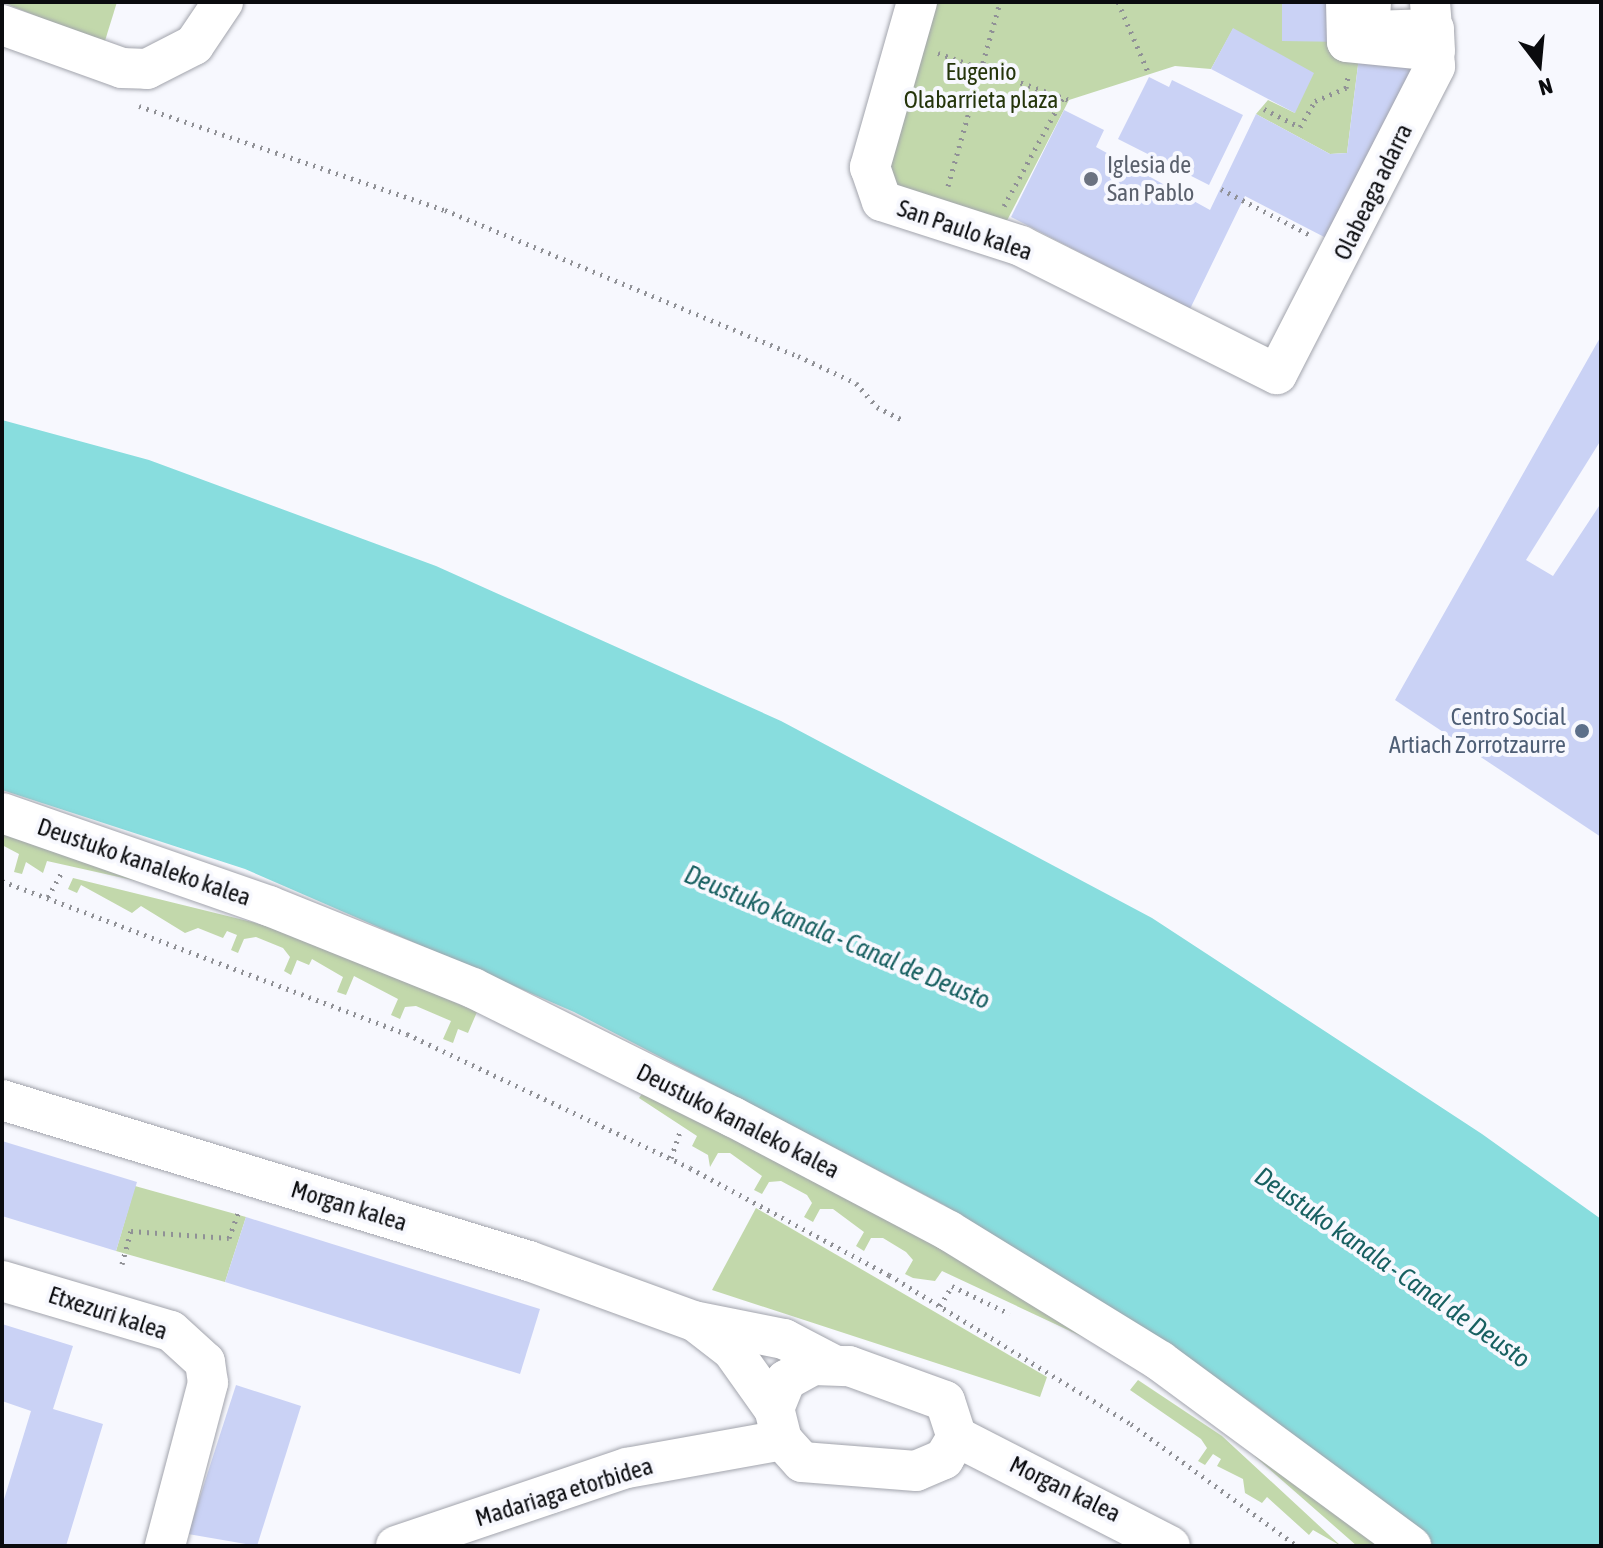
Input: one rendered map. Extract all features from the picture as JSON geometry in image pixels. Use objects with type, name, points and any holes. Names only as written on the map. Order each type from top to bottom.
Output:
[{"type":"street","points":[[2,25],[122,68],[141,87],[194,45],[223,2]]},
{"type":"street","name":"San Paulo kalea","points":[[917,2],[870,167],[882,201],[1021,246],[1277,374]]},
{"type":"street","points":[[1346,2],[1347,42],[1433,27]]},
{"type":"street","points":[[1371,2],[1369,31],[1433,27]]},
{"type":"street","name":"Olabeaga adarra","points":[[1277,374],[1360,219],[1435,66],[1433,27]]},
{"type":"street","name":"Deustuko kanaleko kalea","points":[[2,813],[225,890],[473,988],[733,1117],[949,1231],[1160,1361],[1411,1546]]},
{"type":"street","name":"Morgan kalea","points":[[2,1100],[529,1261],[694,1321],[784,1339],[832,1364],[945,1401],[957,1437],[1170,1546]]},
{"type":"street","name":"Etxezuri kalea","points":[[2,1281],[171,1331],[205,1362],[208,1383],[165,1546]]},
{"type":"street","name":"Morgan kalea","points":[[694,1321],[732,1350],[802,1462],[916,1471],[944,1459],[957,1437]]},
{"type":"street","points":[[778,1424],[786,1380],[832,1364]]},
{"type":"street","name":"Madariaga etorbidea","points":[[396,1546],[627,1468],[778,1424]]},
{"type":"path","points":[[945,199],[1000,2]]},
{"type":"path","points":[[1118,2],[1149,74]]},
{"type":"path","points":[[1264,109],[1300,127],[1315,101],[1346,88],[1356,41]]},
{"type":"path","points":[[906,42],[1066,99],[1000,214],[1007,217]]},
{"type":"path","points":[[141,87],[798,356],[856,383],[877,407],[905,421]]},
{"type":"path","points":[[1221,189],[1314,237]]},
{"type":"path","points":[[2,881],[394,1028],[680,1163],[889,1275],[1131,1424],[1297,1546]]},
{"type":"path","points":[[122,1264],[131,1231],[229,1238],[237,1215]]},
{"type":"green space","points":[[2,2],[117,2],[104,44]]},
{"type":"green space","name":"Eugenio Olabarrieta plaza","points":[[917,2],[1282,2],[1282,41],[1361,41],[1347,153],[1330,154],[1256,114],[1268,100],[1295,113],[1233,29],[1211,69],[1175,66],[1069,100],[998,238],[882,201]]},
{"type":"green space","points":[[2,830],[204,896],[47,861],[43,873],[26,862],[22,874],[14,872],[19,854],[2,845]]},
{"type":"green space","points":[[73,878],[292,932],[477,1012],[468,1033],[458,1029],[453,1043],[443,1039],[451,1021],[416,1006],[405,1007],[400,1019],[391,1015],[398,999],[354,976],[346,995],[337,992],[343,977],[312,959],[309,965],[297,960],[291,975],[284,971],[290,957],[283,948],[256,937],[244,939],[238,953],[231,950],[237,935],[227,931],[223,938],[198,928],[185,933],[141,906],[132,913],[81,885],[77,893],[68,889]]},
{"type":"green space","points":[[644,1091],[803,1170],[1145,1366],[942,1271],[935,1281],[905,1274],[913,1260],[906,1252],[883,1238],[871,1238],[864,1251],[856,1246],[864,1232],[833,1209],[820,1209],[813,1222],[804,1217],[812,1203],[807,1195],[781,1181],[769,1182],[762,1194],[754,1190],[762,1176],[730,1153],[718,1153],[710,1167],[708,1155],[692,1146],[697,1136],[639,1098]]},
{"type":"green space","points":[[135,1186],[246,1217],[225,1282],[116,1251]]},
{"type":"green space","points":[[756,1208],[1047,1377],[1040,1397],[712,1290]]},
{"type":"green space","points":[[1138,1380],[1222,1436],[1341,1546],[1313,1530],[1309,1535],[1267,1497],[1262,1503],[1245,1493],[1243,1479],[1217,1466],[1221,1459],[1213,1454],[1205,1465],[1198,1461],[1207,1448],[1201,1439],[1130,1390]]},
{"type":"green space","points":[[1251,1453],[1296,1484],[1389,1546],[1357,1546]]},
{"type":"water","name":"Deustuko kanala - Canal de Deusto","points":[[2,420],[149,460],[436,566],[781,721],[1152,918],[1482,1134],[1601,1219],[1601,1546],[1432,1546],[1256,1406],[944,1205],[574,1012],[245,869],[2,790]]},
{"type":"building","points":[[1282,2],[1346,2],[1347,42],[1282,41]]},
{"type":"building","points":[[1233,28],[1314,73],[1295,113],[1211,69]]},
{"type":"building","points":[[1361,41],[1422,51],[1332,241],[1245,196],[1190,309],[1011,217],[1064,110],[1104,130],[1096,147],[1210,210],[1256,114],[1330,154],[1347,153]]},
{"type":"building","points":[[1149,77],[1169,87],[1172,80],[1243,115],[1209,185],[1118,139]]},
{"type":"building","points":[[1601,336],[1601,440],[1526,560],[1553,576],[1601,503],[1601,837],[1395,700]]},
{"type":"building","points":[[2,1141],[137,1182],[116,1251],[2,1216]]},
{"type":"building","points":[[246,1217],[540,1309],[520,1374],[225,1282]]},
{"type":"building","points":[[2,1324],[73,1346],[53,1409],[103,1424],[66,1546],[2,1546],[2,1506],[31,1411],[2,1401]]},
{"type":"building","points":[[236,1385],[301,1406],[257,1546],[188,1534]]},
{"type":"place","name":"Iglesia de San Pablo","points":[[1091,179]]},
{"type":"place","name":"Centro Social Artiach Zorrotzaurre","points":[[1582,731]]}]
